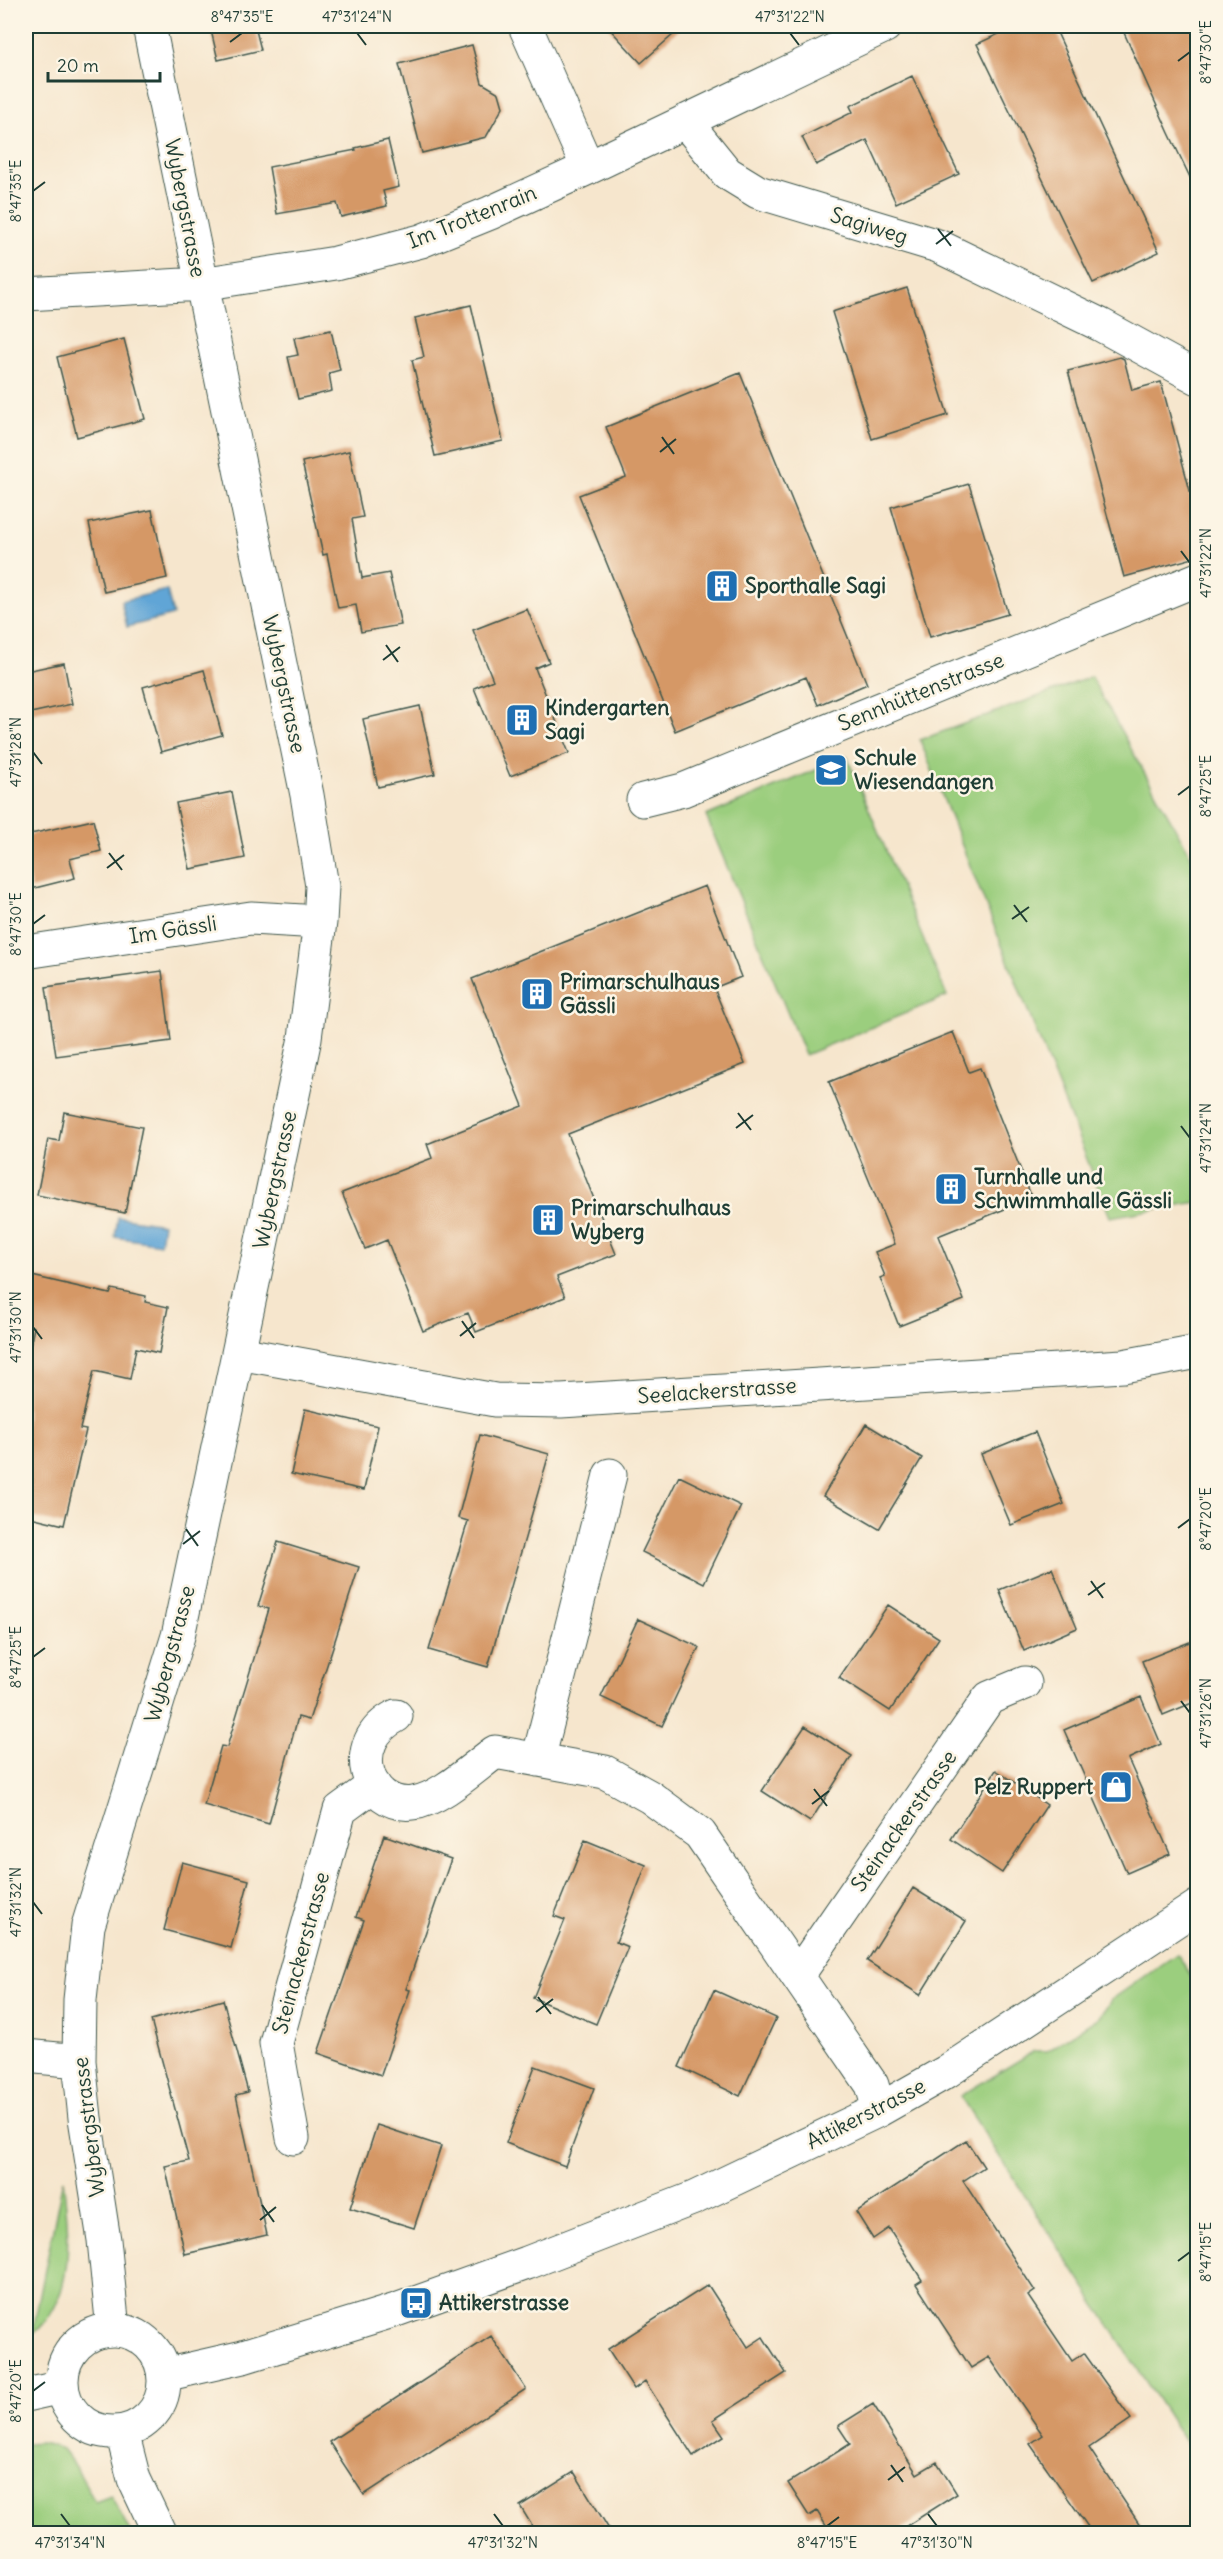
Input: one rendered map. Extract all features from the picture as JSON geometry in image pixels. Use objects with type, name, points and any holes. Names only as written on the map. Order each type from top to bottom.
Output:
[{"type":"street","name":"Wybergstrasse","points":[[113,2330],[104,2240],[85,2118],[80,2061],[80,2000],[88,1926],[178,1636],[305,1038],[320,922],[322,886],[307,795],[149,26]]},
{"type":"street","points":[[525,26],[588,168]]},
{"type":"street","name":"Im Trottenrain","points":[[26,294],[201,284],[336,263],[422,241],[588,168],[885,26]]},
{"type":"street","name":"Sagiweg","points":[[685,121],[727,173],[758,192],[938,246],[1101,325],[1197,378]]},
{"type":"street","name":"Sennhüttenstrasse","points":[[643,800],[683,790],[1197,579]]},
{"type":"street","name":"Im Gässli","points":[[26,952],[251,918],[320,922]]},
{"type":"street","name":"Seelackerstrasse","points":[[239,1353],[495,1400],[561,1401],[1123,1366],[1197,1352]]},
{"type":"street","points":[[538,1760],[610,1475]]},
{"type":"street","name":"Steinackerstrasse","points":[[798,1975],[989,1698],[1024,1683]]},
{"type":"street","points":[[396,1716],[374,1733],[367,1745],[365,1759],[374,1785],[384,1795],[397,1802],[412,1804],[426,1800],[495,1752],[605,1772],[650,1797],[700,1834],[872,2085],[879,2109]]},
{"type":"street","name":"Steinackerstrasse","points":[[293,2138],[276,2043],[340,1810],[374,1785]]},
{"type":"street","name":"Attikerstrasse","points":[[164,2375],[243,2357],[336,2329],[527,2263],[693,2198],[879,2109],[946,2072],[1197,1906]]},
{"type":"street","points":[[26,2056],[80,2061]]},
{"type":"street","points":[[113,2330],[132,2333],[147,2343],[158,2357],[164,2375],[164,2390],[150,2417],[123,2432],[102,2431],[82,2423],[68,2407],[62,2387],[63,2370],[69,2354],[75,2347],[96,2332],[113,2330]]},
{"type":"street","points":[[26,2395],[62,2387]]},
{"type":"street","points":[[123,2432],[134,2479],[160,2534]]},
{"type":"green space","points":[[1091,677],[1197,867],[1197,1202],[1110,1217],[920,740]]},
{"type":"green space","points":[[847,757],[947,996],[805,1055],[706,816]]},
{"type":"green space","points":[[1177,1954],[1198,1986],[1197,2460],[960,2096],[1034,2051],[1047,2051],[1101,2016],[1111,2000]]},
{"type":"green space","points":[[63,2179],[68,2242],[63,2284],[57,2303],[32,2335]]},
{"type":"green space","points":[[43,2443],[62,2449],[76,2467],[95,2502],[111,2496],[131,2533],[26,2533],[26,2444]]},
{"type":"water","points":[[167,590],[173,615],[127,627],[121,601]]},
{"type":"water","points":[[118,1217],[163,1224],[160,1244],[115,1237]]},
{"type":"building","points":[[210,26],[255,26],[261,50],[218,60]]},
{"type":"building","points":[[607,26],[683,26],[641,63]]},
{"type":"building","points":[[1016,26],[1054,26],[1159,252],[1093,283],[977,44]]},
{"type":"building","points":[[1121,26],[1197,26],[1197,192],[1169,133]]},
{"type":"building","points":[[472,45],[482,83],[499,93],[503,107],[486,137],[422,153],[399,64]]},
{"type":"building","points":[[912,76],[959,174],[896,203],[867,140],[816,165],[802,137],[853,112],[850,106]]},
{"type":"building","points":[[388,140],[399,187],[383,191],[387,206],[341,217],[337,203],[277,214],[269,167],[356,150],[355,148]]},
{"type":"building","points":[[907,288],[948,415],[872,439],[832,312]]},
{"type":"building","points":[[471,305],[503,441],[435,456],[412,360],[424,357],[415,318]]},
{"type":"building","points":[[331,330],[340,370],[329,373],[332,391],[298,399],[288,357],[298,355],[294,338]]},
{"type":"building","points":[[124,339],[145,419],[77,437],[57,357]]},
{"type":"building","points":[[1120,357],[1124,359],[1132,390],[1161,382],[1197,517],[1197,557],[1124,577],[1068,371]]},
{"type":"building","name":"Sporthalle Sagi","points":[[740,373],[867,684],[818,705],[806,677],[675,731],[579,495],[626,477],[606,427]]},
{"type":"building","points":[[349,451],[363,517],[352,519],[362,578],[389,573],[401,625],[361,632],[356,605],[338,608],[327,554],[323,555],[302,462]]},
{"type":"building","points":[[969,484],[1008,614],[930,637],[891,507]]},
{"type":"building","points":[[152,510],[167,578],[104,592],[89,523]]},
{"type":"building","name":"Kindergarten Sagi","points":[[527,609],[549,662],[535,668],[569,753],[510,776],[474,688],[493,680],[473,630]]},
{"type":"building","points":[[64,663],[72,704],[26,714],[26,671]]},
{"type":"building","points":[[204,670],[222,735],[161,752],[143,687]]},
{"type":"building","points":[[420,706],[435,774],[378,787],[363,719]]},
{"type":"building","points":[[232,792],[245,858],[190,869],[176,803]]},
{"type":"building","points":[[93,820],[101,851],[70,859],[75,878],[31,889],[26,866],[26,835]]},
{"type":"building","points":[[705,886],[741,977],[714,988],[745,1064],[568,1134],[616,1254],[557,1277],[565,1297],[476,1332],[468,1313],[423,1331],[387,1240],[365,1249],[342,1193],[432,1158],[427,1144],[523,1106],[472,979]]},
{"type":"building","points":[[162,971],[171,1041],[56,1056],[46,987]]},
{"type":"building","name":"Turnhalle und Schwimmhalle Gässli","points":[[953,1032],[969,1072],[980,1068],[1032,1198],[938,1236],[964,1300],[899,1326],[880,1278],[885,1276],[875,1252],[895,1244],[829,1082]]},
{"type":"building","points":[[64,1112],[142,1127],[125,1213],[37,1195],[48,1139],[59,1141]]},
{"type":"building","points":[[32,1276],[110,1294],[112,1289],[146,1296],[145,1302],[168,1307],[159,1353],[136,1348],[130,1379],[94,1371],[80,1429],[86,1430],[64,1525],[26,1516],[26,1367],[34,1327],[26,1325],[26,1305]]},
{"type":"building","points":[[305,1409],[378,1426],[364,1490],[291,1474]]},
{"type":"building","points":[[866,1424],[922,1458],[879,1529],[823,1496]]},
{"type":"building","points":[[1035,1432],[1064,1504],[1011,1525],[981,1454]]},
{"type":"building","points":[[480,1435],[549,1454],[488,1667],[429,1650],[468,1521],[458,1518]]},
{"type":"building","points":[[679,1476],[741,1506],[704,1583],[642,1552]]},
{"type":"building","points":[[278,1542],[359,1567],[309,1720],[298,1717],[269,1824],[204,1805],[221,1746],[227,1747],[269,1609],[258,1606]]},
{"type":"building","points":[[1052,1568],[1077,1628],[1024,1651],[999,1590]]},
{"type":"building","points":[[888,1605],[939,1638],[890,1711],[839,1678]]},
{"type":"building","points":[[638,1619],[699,1647],[662,1726],[601,1697]]},
{"type":"building","points":[[1197,1639],[1197,1701],[1163,1715],[1142,1661]]},
{"type":"building","points":[[1141,1697],[1161,1744],[1128,1759],[1170,1854],[1127,1873],[1064,1730]]},
{"type":"building","points":[[805,1726],[852,1756],[810,1822],[762,1791]]},
{"type":"building","points":[[996,1770],[1047,1805],[1002,1873],[951,1839]]},
{"type":"building","points":[[384,1835],[451,1859],[406,1989],[410,1990],[381,2075],[318,2053],[364,1920],[356,1917]]},
{"type":"building","points":[[585,1840],[646,1865],[616,1942],[628,1947],[596,2024],[533,1998],[565,1920],[554,1916]]},
{"type":"building","points":[[182,1862],[249,1880],[231,1948],[164,1930]]},
{"type":"building","points":[[913,1888],[966,1921],[920,1995],[867,1961]]},
{"type":"building","points":[[714,1990],[776,2018],[740,2096],[679,2067]]},
{"type":"building","points":[[223,2000],[248,2092],[236,2095],[267,2235],[185,2254],[165,2166],[189,2161],[151,2020]]},
{"type":"building","points":[[535,2066],[594,2088],[565,2166],[506,2143]]},
{"type":"building","points":[[377,2125],[441,2146],[414,2228],[350,2208]]},
{"type":"building","points":[[966,2140],[984,2167],[963,2181],[1035,2291],[1028,2296],[1072,2361],[1084,2353],[1131,2419],[1089,2448],[1146,2534],[1093,2534],[1030,2444],[1043,2435],[989,2357],[971,2368],[916,2284],[922,2280],[889,2228],[873,2239],[856,2212]]},
{"type":"building","points":[[708,2285],[748,2347],[763,2337],[786,2373],[713,2420],[724,2436],[693,2456],[645,2381],[634,2389],[608,2349]]},
{"type":"building","points":[[491,2336],[526,2389],[364,2495],[329,2442]]},
{"type":"building","points":[[873,2404],[917,2474],[937,2462],[957,2494],[894,2534],[831,2534],[817,2511],[809,2516],[788,2483],[850,2444],[838,2426]]},
{"type":"building","points":[[574,2472],[612,2534],[537,2534],[520,2506]]},
{"type":"place","name":"Sporthalle Sagi","points":[[722,586]]},
{"type":"place","name":"Kindergarten Sagi","points":[[522,720]]},
{"type":"place","name":"Schule Wiesendangen","points":[[831,770]]},
{"type":"place","name":"Primarschulhaus Gässli","points":[[537,994]]},
{"type":"place","name":"Turnhalle und Schwimmhalle Gässli","points":[[951,1189]]},
{"type":"place","name":"Primarschulhaus Wyberg","points":[[548,1220]]},
{"type":"place","name":"Pelz Ruppert","points":[[1116,1787]]},
{"type":"place","name":"Attikerstrasse","points":[[416,2303]]}]
